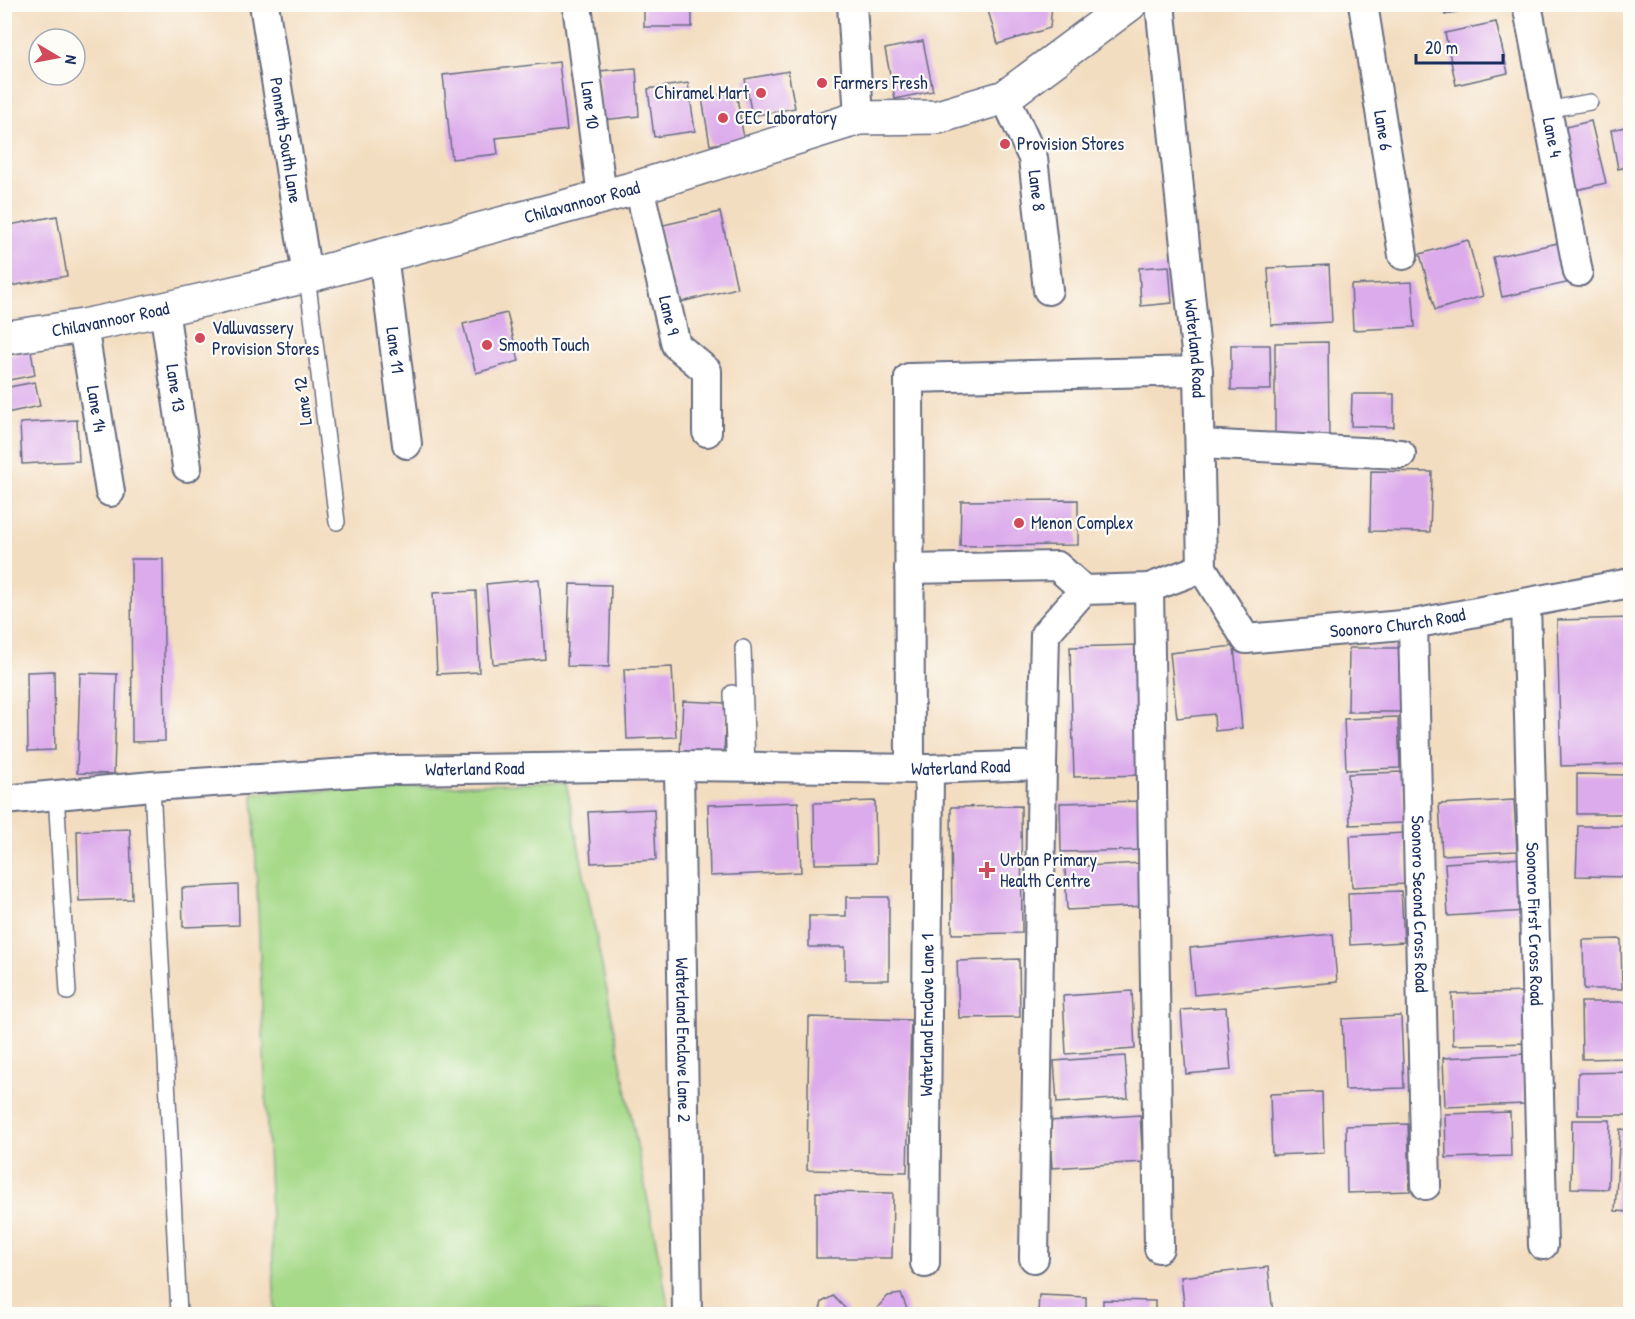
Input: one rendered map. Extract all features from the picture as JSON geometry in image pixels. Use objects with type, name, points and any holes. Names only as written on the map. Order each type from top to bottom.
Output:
[{"type":"street","name":"Ponneth South Lane","points":[[264,4],[307,276]]},
{"type":"street","points":[[852,4],[859,118]]},
{"type":"street","name":"Chilavannoor Road","points":[[4,338],[83,326],[307,276],[639,187],[859,118],[938,117],[1005,97],[1098,16],[1130,4]]},
{"type":"street","name":"Waterland Road","points":[[1160,4],[1198,371],[1202,568]]},
{"type":"street","name":"Lane 6","points":[[1363,4],[1403,255]]},
{"type":"street","name":"Lane 4","points":[[1527,4],[1578,272]]},
{"type":"street","name":"Lane 10","points":[[578,13],[602,196]]},
{"type":"street","name":"Lane 8","points":[[1005,97],[1033,158],[1048,290]]},
{"type":"street","name":"Lane 9","points":[[639,187],[676,345],[707,371],[707,432]]},
{"type":"street","name":"Lane 11","points":[[384,255],[407,444]]},
{"type":"street","name":"Lane 13","points":[[164,309],[187,467]]},
{"type":"street","name":"Lane 14","points":[[83,326],[110,492]]},
{"type":"street","name":"Waterland Enclave Lane 1","points":[[925,1263],[920,769],[909,569],[909,378],[1198,371]]},
{"type":"street","points":[[1200,444],[1401,454]]},
{"type":"street","points":[[909,569],[1057,566],[1084,590],[1149,588],[1202,568]]},
{"type":"street","name":"Soonoro Church Road","points":[[1202,568],[1246,639],[1413,624],[1630,583]]},
{"type":"street","points":[[1149,588],[1159,1248]]},
{"type":"street","points":[[1034,1258],[1045,634],[1084,590]]},
{"type":"street","name":"Soonoro First Cross Road","points":[[1526,603],[1543,1245]]},
{"type":"street","name":"Soonoro Second Cross Road","points":[[1413,624],[1426,1185]]},
{"type":"street","name":"Waterland Road","points":[[4,800],[152,786],[393,770],[680,766],[920,769],[1042,765]]},
{"type":"street","name":"Waterland Enclave Lane 2","points":[[680,766],[687,1314]]},
{"type":"lane","points":[[1546,110],[1590,102]]},
{"type":"lane","name":"Lane 12","points":[[307,276],[337,522]]},
{"type":"lane","points":[[741,768],[743,648]]},
{"type":"lane","points":[[732,693],[741,768]]},
{"type":"lane","points":[[152,786],[180,1314]]},
{"type":"lane","points":[[56,794],[68,992]]},
{"type":"green space","points":[[566,782],[670,1314],[275,1314],[253,793]]},
{"type":"building","points":[[644,4],[692,4],[692,27],[644,27]]},
{"type":"building","points":[[986,4],[1052,4],[1050,28],[998,44]]},
{"type":"building","points":[[1442,4],[1482,4],[1482,5],[1445,15]]},
{"type":"building","points":[[1496,22],[1508,73],[1456,85],[1445,33]]},
{"type":"building","points":[[923,41],[933,91],[895,99],[885,49]]},
{"type":"building","points":[[559,62],[567,130],[496,138],[498,154],[452,159],[443,75]]},
{"type":"building","points":[[636,68],[639,116],[602,120],[599,71]]},
{"type":"building","points":[[788,71],[795,108],[752,116],[745,79]]},
{"type":"building","points":[[688,83],[695,131],[654,137],[648,89]]},
{"type":"building","name":"CEC Laboratory","points":[[736,92],[744,139],[710,145],[702,98]]},
{"type":"building","points":[[1591,121],[1606,183],[1572,191],[1557,129]]},
{"type":"building","points":[[1630,126],[1630,166],[1618,169],[1611,130]]},
{"type":"building","points":[[720,212],[737,288],[677,303],[659,226]]},
{"type":"building","points":[[57,216],[67,276],[5,287],[4,226]]},
{"type":"building","points":[[1468,240],[1483,296],[1435,310],[1420,254]]},
{"type":"building","points":[[1563,242],[1571,282],[1502,297],[1493,257]]},
{"type":"building","points":[[1329,265],[1332,322],[1271,325],[1268,268]]},
{"type":"building","points":[[1169,266],[1172,303],[1141,306],[1139,268]]},
{"type":"building","points":[[1412,282],[1415,327],[1353,330],[1351,285]]},
{"type":"building","points":[[507,313],[519,361],[476,373],[463,324]]},
{"type":"building","points":[[1328,342],[1329,441],[1275,441],[1275,343]]},
{"type":"building","points":[[1231,345],[1270,345],[1271,390],[1231,390]]},
{"type":"building","points":[[31,351],[35,375],[4,381],[4,356]]},
{"type":"building","points":[[35,382],[40,406],[6,413],[4,388]]},
{"type":"building","points":[[1352,394],[1394,394],[1394,427],[1351,426]]},
{"type":"building","points":[[77,420],[79,461],[22,464],[20,423]]},
{"type":"building","points":[[1371,471],[1432,472],[1430,532],[1370,531]]},
{"type":"building","name":"Menon Complex","points":[[1078,500],[1078,545],[960,546],[961,501]]},
{"type":"building","points":[[131,559],[163,559],[165,741],[132,742]]},
{"type":"building","points":[[539,579],[545,659],[493,664],[486,584]]},
{"type":"building","points":[[570,584],[611,585],[609,667],[567,666]]},
{"type":"building","points":[[476,591],[479,672],[437,674],[433,593]]},
{"type":"building","points":[[1630,618],[1630,764],[1561,766],[1557,620]]},
{"type":"building","points":[[1138,645],[1141,775],[1074,777],[1070,647]]},
{"type":"building","points":[[1234,646],[1242,728],[1215,731],[1214,714],[1177,718],[1170,653]]},
{"type":"building","points":[[1349,648],[1403,648],[1402,712],[1348,712]]},
{"type":"building","points":[[672,667],[676,737],[627,739],[624,669]]},
{"type":"building","points":[[54,671],[55,750],[28,751],[27,672]]},
{"type":"building","points":[[80,673],[117,674],[114,774],[77,773]]},
{"type":"building","points":[[683,701],[726,703],[724,754],[680,753]]},
{"type":"building","points":[[1398,717],[1400,768],[1346,770],[1344,719]]},
{"type":"building","points":[[1402,772],[1404,823],[1350,825],[1348,774]]},
{"type":"building","points":[[1577,774],[1627,775],[1626,814],[1577,814]]},
{"type":"building","points":[[1514,800],[1517,851],[1442,855],[1439,804]]},
{"type":"building","points":[[875,801],[876,863],[815,864],[814,803]]},
{"type":"building","points":[[1145,801],[1146,850],[1061,852],[1060,803]]},
{"type":"building","points":[[798,802],[801,872],[710,876],[708,805]]},
{"type":"building","name":"Urban Primary Health Centre","points":[[1021,806],[1022,933],[952,934],[951,807]]},
{"type":"building","points":[[654,809],[656,860],[591,863],[588,812]]},
{"type":"building","points":[[1578,826],[1630,826],[1630,877],[1576,876]]},
{"type":"building","points":[[130,829],[132,899],[79,901],[77,831]]},
{"type":"building","points":[[1404,833],[1406,884],[1352,887],[1350,836]]},
{"type":"building","points":[[1523,858],[1526,911],[1448,916],[1445,863]]},
{"type":"building","points":[[1142,863],[1144,906],[1067,910],[1065,867]]},
{"type":"building","points":[[238,885],[239,925],[183,927],[182,888]]},
{"type":"building","points":[[1401,891],[1404,942],[1350,945],[1348,893]]},
{"type":"building","points":[[846,897],[889,897],[889,980],[845,980],[845,947],[809,947],[809,916],[846,916]]},
{"type":"building","points":[[1333,934],[1337,982],[1194,995],[1190,948]]},
{"type":"building","points":[[1621,939],[1622,989],[1584,989],[1583,940]]},
{"type":"building","points":[[1019,959],[1020,1017],[959,1018],[957,961]]},
{"type":"building","points":[[1132,991],[1135,1049],[1066,1054],[1063,996]]},
{"type":"building","points":[[1529,992],[1530,1043],[1453,1045],[1452,994]]},
{"type":"building","points":[[1581,1002],[1630,1002],[1630,1058],[1582,1059]]},
{"type":"building","points":[[1226,1007],[1231,1070],[1186,1074],[1181,1010]]},
{"type":"building","points":[[1401,1016],[1404,1088],[1345,1090],[1342,1019]]},
{"type":"building","points":[[809,1017],[911,1020],[907,1172],[807,1170]]},
{"type":"building","points":[[1523,1054],[1525,1104],[1445,1107],[1443,1058]]},
{"type":"building","points":[[1125,1056],[1128,1098],[1057,1103],[1054,1061]]},
{"type":"building","points":[[1630,1072],[1630,1115],[1578,1115],[1578,1073]]},
{"type":"building","points":[[1322,1092],[1324,1153],[1272,1155],[1270,1094]]},
{"type":"building","points":[[1510,1112],[1511,1156],[1446,1158],[1445,1114]]},
{"type":"building","points":[[1140,1115],[1143,1162],[1052,1168],[1049,1121]]},
{"type":"building","points":[[1572,1120],[1610,1120],[1608,1189],[1571,1188]]},
{"type":"building","points":[[1408,1124],[1410,1191],[1347,1193],[1346,1126]]},
{"type":"building","points":[[1620,1129],[1630,1130],[1630,1212],[1615,1211]]},
{"type":"building","points":[[816,1192],[893,1193],[892,1258],[816,1258]]},
{"type":"building","points":[[1268,1267],[1273,1314],[1185,1314],[1181,1277]]},
{"type":"building","points":[[901,1294],[909,1314],[879,1314],[876,1309],[888,1296]]},
{"type":"building","points":[[1039,1295],[1086,1297],[1086,1314],[1038,1314]]},
{"type":"building","points":[[833,1296],[848,1311],[846,1314],[819,1314],[822,1302]]},
{"type":"building","points":[[1103,1300],[1155,1301],[1155,1314],[1103,1314]]},
{"type":"place","name":"Farmers Fresh","points":[[822,83]]},
{"type":"place","name":"Chiramel Mart","points":[[761,93]]},
{"type":"place","name":"CEC Laboratory","points":[[723,118]]},
{"type":"place","name":"Provision Stores","points":[[1005,144]]},
{"type":"place","name":"Valluvassery Provision Stores","points":[[200,338]]},
{"type":"place","name":"Smooth Touch","points":[[487,345]]},
{"type":"place","name":"Menon Complex","points":[[1019,523]]},
{"type":"place","name":"Urban Primary Health Centre","points":[[987,870]]}]
